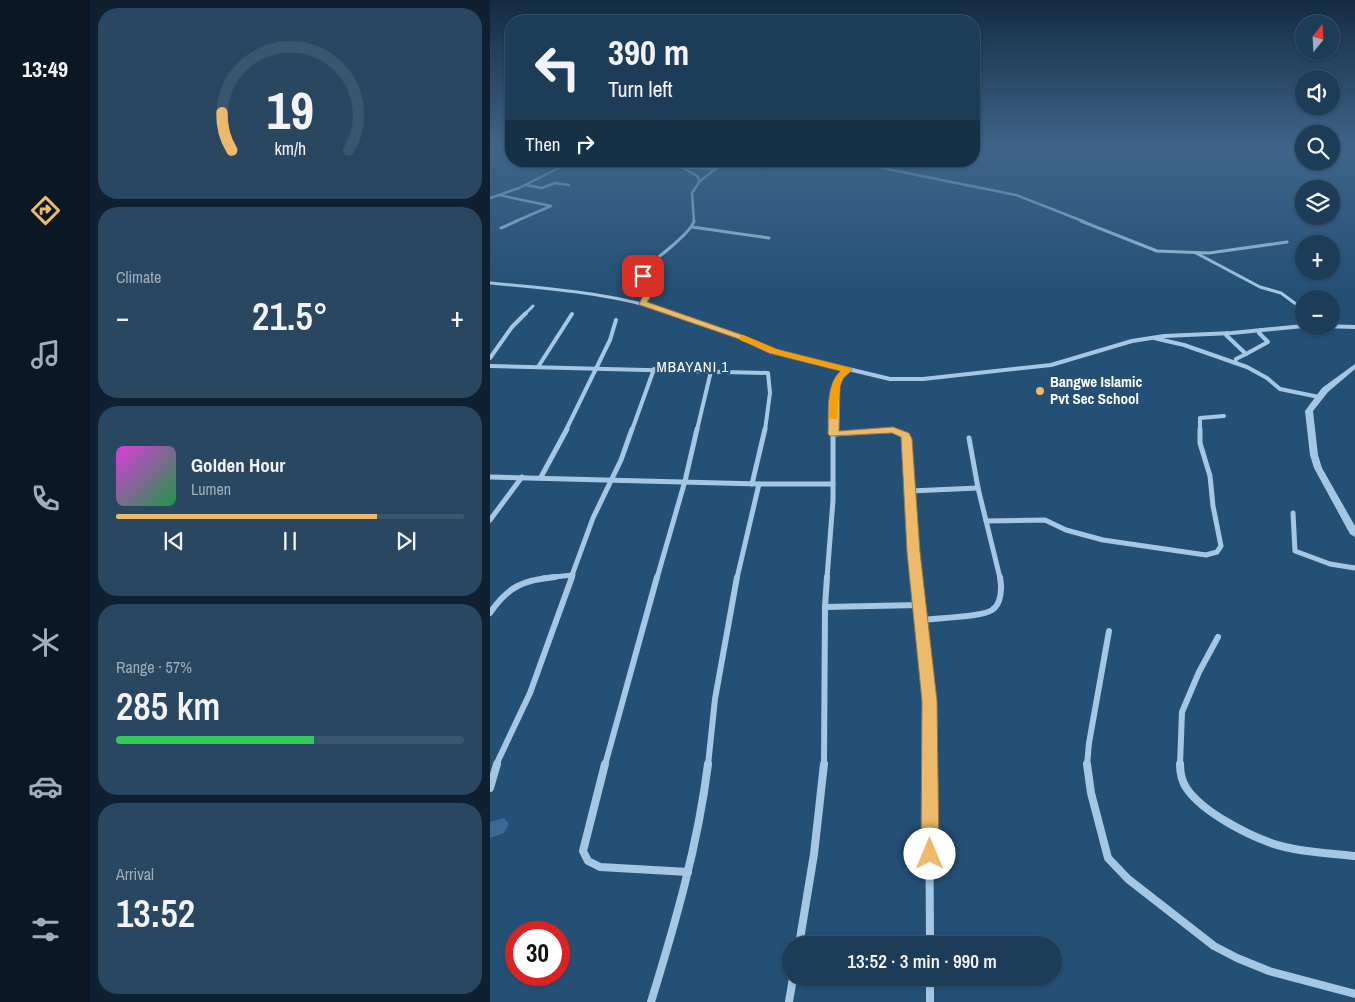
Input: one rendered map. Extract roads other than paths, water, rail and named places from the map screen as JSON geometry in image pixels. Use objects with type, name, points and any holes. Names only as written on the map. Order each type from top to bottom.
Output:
[{"type":"street","points":[[501,228],[551,206],[503,196]]},
{"type":"street","points":[[643,304],[647,296],[642,270],[661,257],[674,242],[692,227],[694,223],[691,196]]},
{"type":"street","points":[[1018,196],[1075,217],[1148,249],[1165,252],[1196,253],[1268,246],[1288,242]]},
{"type":"street","points":[[692,227],[769,238]]},
{"type":"street","points":[[1196,253],[1260,287],[1281,293],[1295,303]]},
{"type":"street","points":[[490,284],[586,292],[643,304],[742,338],[772,351],[890,379],[923,379],[1060,363],[1132,341],[1151,338],[1295,327]]},
{"type":"street","points":[[490,358],[512,327],[533,306]]},
{"type":"street","points":[[538,367],[572,314]]},
{"type":"street","points":[[541,477],[569,425],[610,340],[616,320]]},
{"type":"street","points":[[1340,327],[1355,327]]},
{"type":"street","points":[[1234,363],[1236,359],[1268,342],[1259,332],[1261,330]]},
{"type":"street","points":[[1227,333],[1226,335],[1246,354]]},
{"type":"street","points":[[1151,338],[1184,345],[1234,363],[1260,374],[1280,389],[1319,397]]},
{"type":"street","points":[[490,366],[760,372],[770,375],[756,484],[717,690],[704,795],[688,872],[670,941],[651,1002]]},
{"type":"street","points":[[1355,366],[1319,397],[1309,411],[1314,455],[1322,476],[1355,534]]},
{"type":"street","points":[[490,788],[495,768],[530,693],[593,518],[621,460],[654,370]]},
{"type":"street","points":[[800,936],[824,780],[826,700],[825,606],[832,523],[836,386],[839,377],[847,370]]},
{"type":"street","points":[[688,872],[600,867],[588,861],[584,856],[584,851],[620,703],[685,482],[704,394],[712,371]]},
{"type":"street","points":[[986,521],[1042,520],[1066,530],[1111,541],[1206,555],[1217,552],[1220,546],[1220,539],[1213,506],[1210,476],[1200,442],[1199,426],[1200,418],[1224,416]]},
{"type":"street","points":[[834,434],[893,430],[905,435],[907,439],[919,605],[929,701],[930,936]]},
{"type":"street","points":[[921,620],[983,613],[993,610],[997,604],[1002,586],[978,488],[969,438]]},
{"type":"street","points":[[490,477],[756,484],[833,484]]},
{"type":"street","points":[[490,520],[522,477]]},
{"type":"street","points":[[910,491],[978,488]]},
{"type":"street","points":[[1293,512],[1295,551],[1330,564],[1355,568]]},
{"type":"street","points":[[490,613],[500,596],[518,584],[529,580],[573,575]]},
{"type":"street","points":[[825,606],[919,605]]},
{"type":"street","points":[[1109,632],[1087,764],[1091,793],[1108,858],[1118,870],[1141,890],[1214,946],[1237,958],[1270,971],[1355,994]]},
{"type":"street","points":[[1218,637],[1199,672],[1182,712],[1180,773],[1187,789],[1202,804],[1231,824],[1271,843],[1292,848],[1355,856]]},
{"type":"street","points":[[789,1002],[792,986]]},
{"type":"street","points":[[930,986],[930,1002]]},
{"type":"place","name":"Bangwe Islamic Pvt Sec School","points":[[1040,391]]},
{"type":"district","name":"MBAYANI 1","points":[[693,367]]}]
